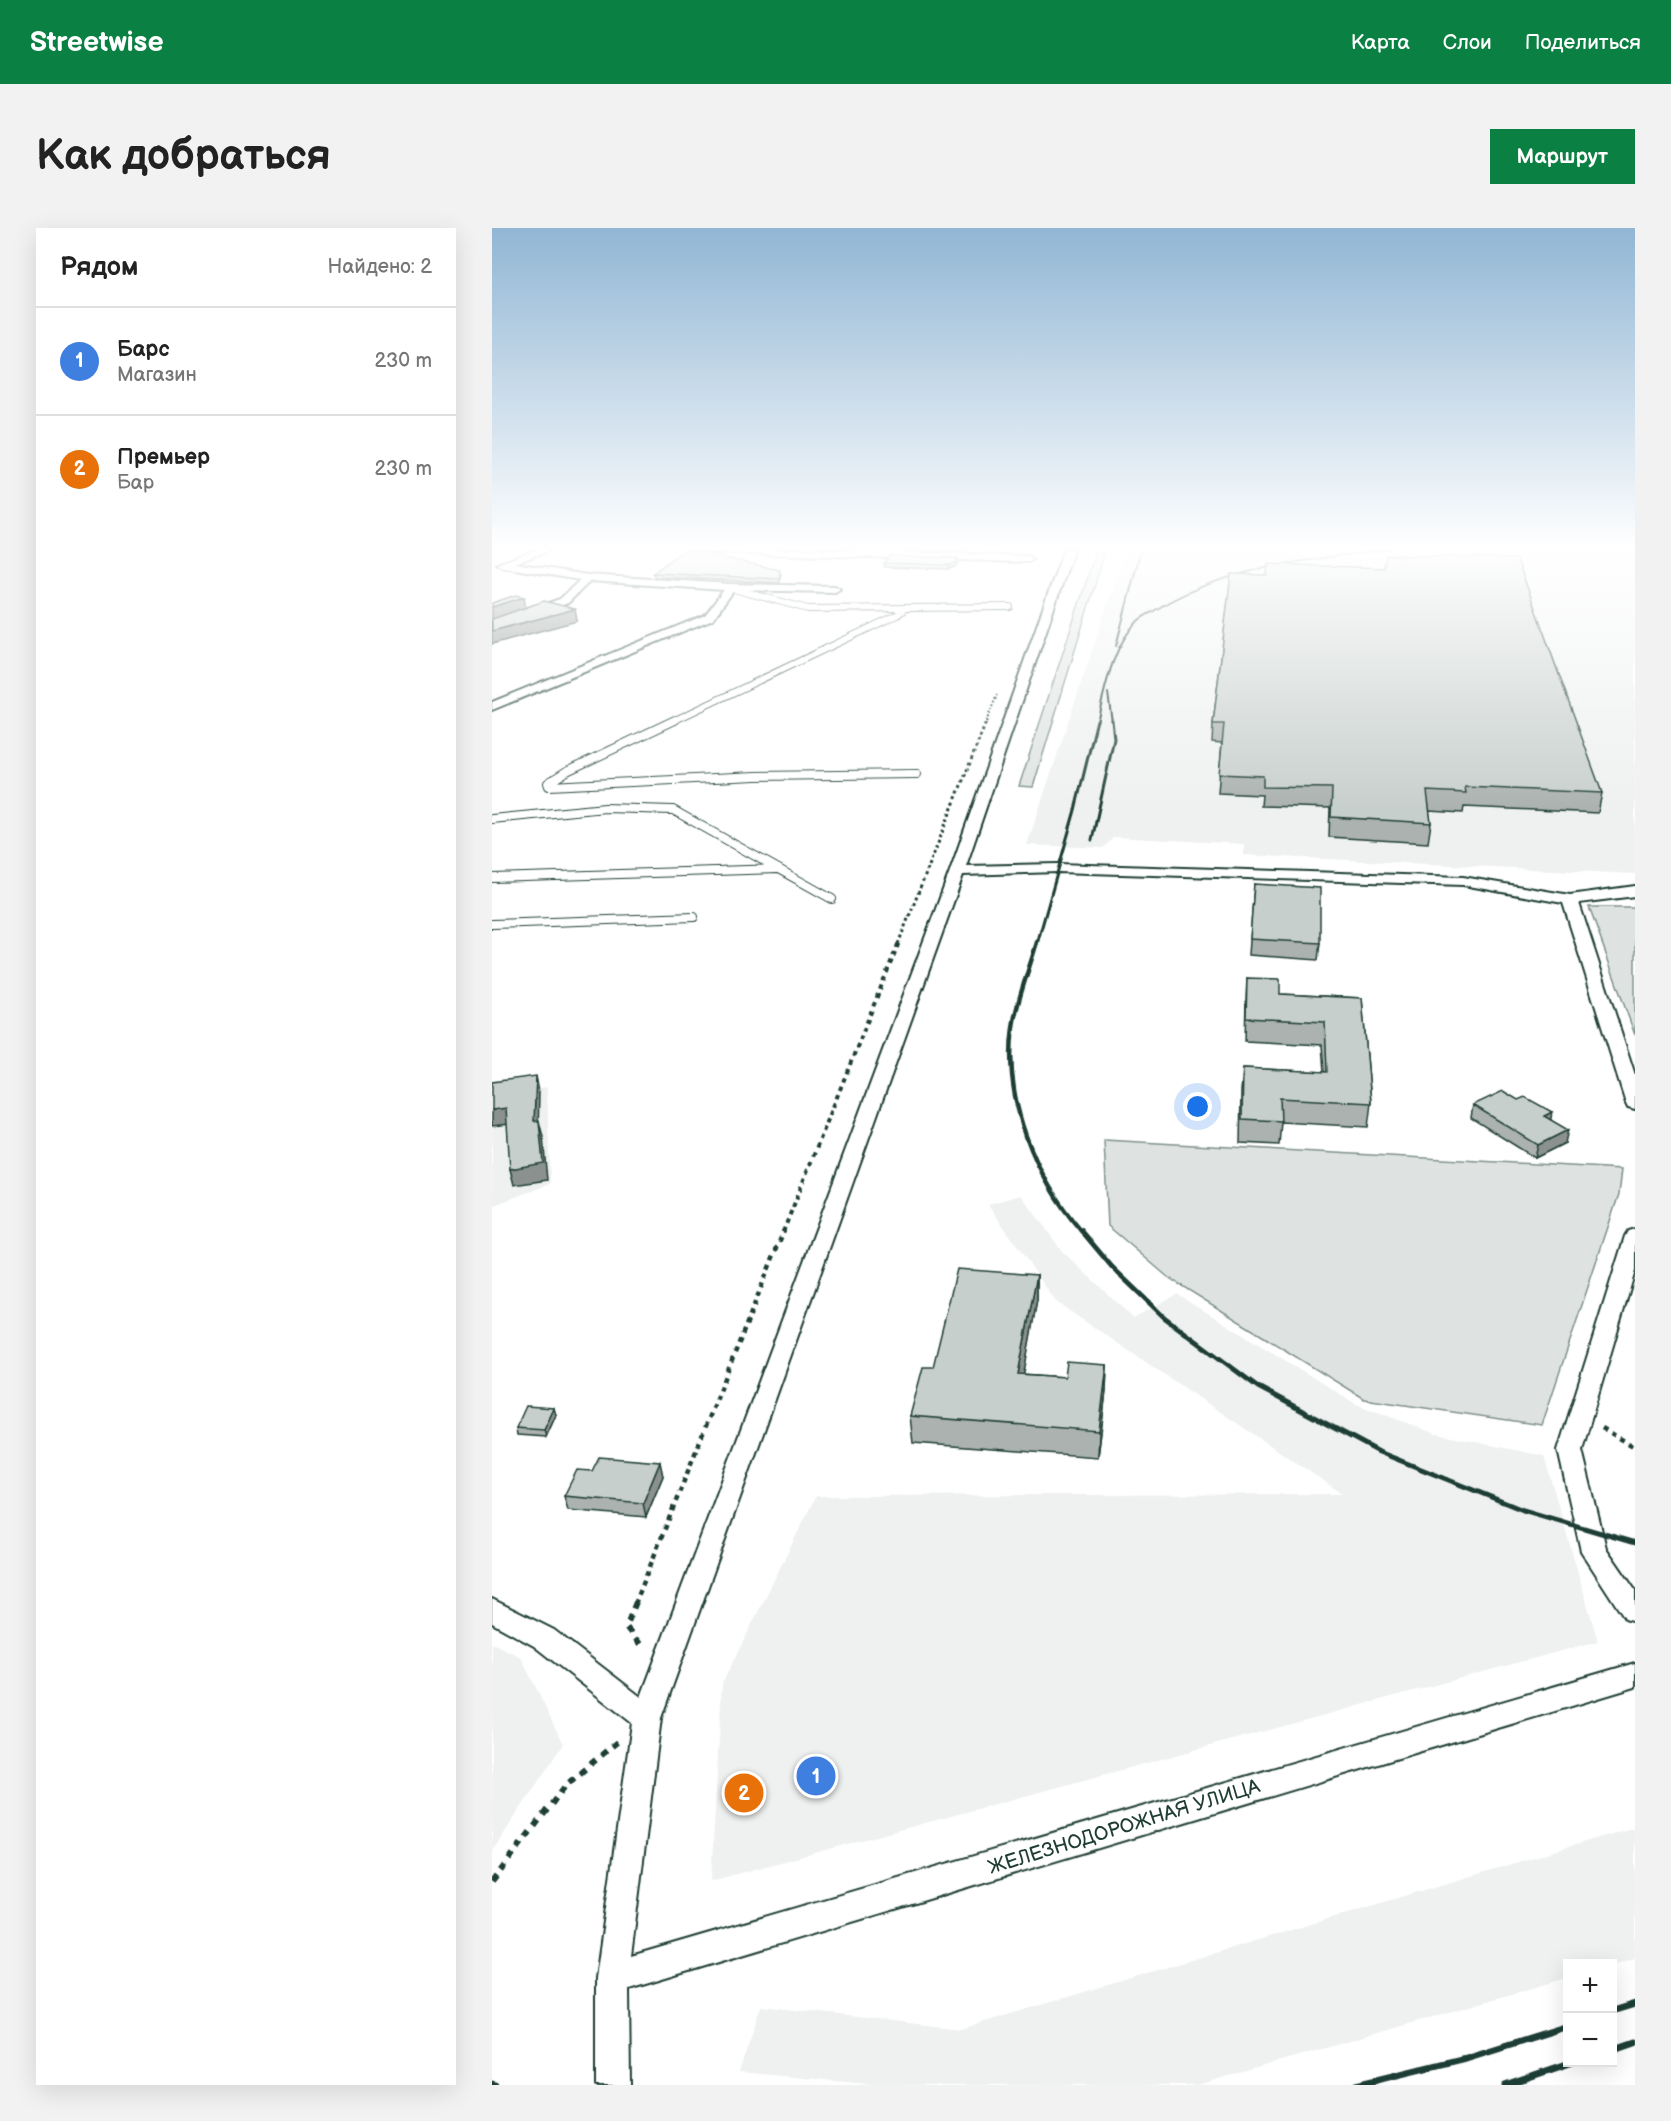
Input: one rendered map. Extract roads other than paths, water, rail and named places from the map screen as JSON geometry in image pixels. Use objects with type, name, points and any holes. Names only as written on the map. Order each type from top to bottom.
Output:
[{"type":"street","points":[[492,706],[664,636]]},
{"type":"street","points":[[613,2085],[612,1978],[647,1718],[957,871],[1039,636]]},
{"type":"street","points":[[957,871],[1058,868],[1463,881],[1570,900],[1635,891]]},
{"type":"street","points":[[1570,900],[1635,1103]]},
{"type":"street","points":[[1635,1236],[1570,1450],[1594,1551],[1635,1611]]},
{"type":"street","points":[[492,1610],[544,1638],[647,1718]]},
{"type":"street","name":"ЖЕЛЕЗНОДОРОЖНАЯ УЛИЦА","points":[[612,1978],[1635,1675]]},
{"type":"lane","points":[[853,636],[567,771],[548,783],[549,786],[756,776],[917,774]]},
{"type":"lane","points":[[492,819],[613,809],[674,810],[832,899]]},
{"type":"lane","points":[[492,878],[779,869]]},
{"type":"lane","points":[[492,924],[694,917]]},
{"type":"railway","points":[[1116,646],[1119,636]]},
{"type":"railway","points":[[1097,722],[1111,668],[1126,636]]},
{"type":"railway","points":[[1108,693],[1112,722]]},
{"type":"railway","points":[[1037,944],[1075,810],[1097,720]]},
{"type":"railway","points":[[1092,840],[1114,739],[1112,720]]},
{"type":"railway","points":[[1037,942],[1020,995],[1013,1027],[1011,1055],[1013,1082],[1026,1136],[1037,1162],[1050,1187],[1082,1232]]},
{"type":"railway","points":[[1081,1230],[1112,1267],[1164,1317],[1258,1387],[1379,1452],[1523,1510],[1635,1543]]},
{"type":"railway","points":[[1617,2009],[1635,2004]]},
{"type":"railway","points":[[1356,2085],[1466,2058],[1563,2028]]},
{"type":"railway","points":[[1617,2048],[1635,2042]]},
{"type":"railway","points":[[1505,2085],[1563,2065]]},
{"type":"place","name":"Барс","points":[[816,1776]]},
{"type":"place","name":"Премьер","points":[[744,1793]]}]
